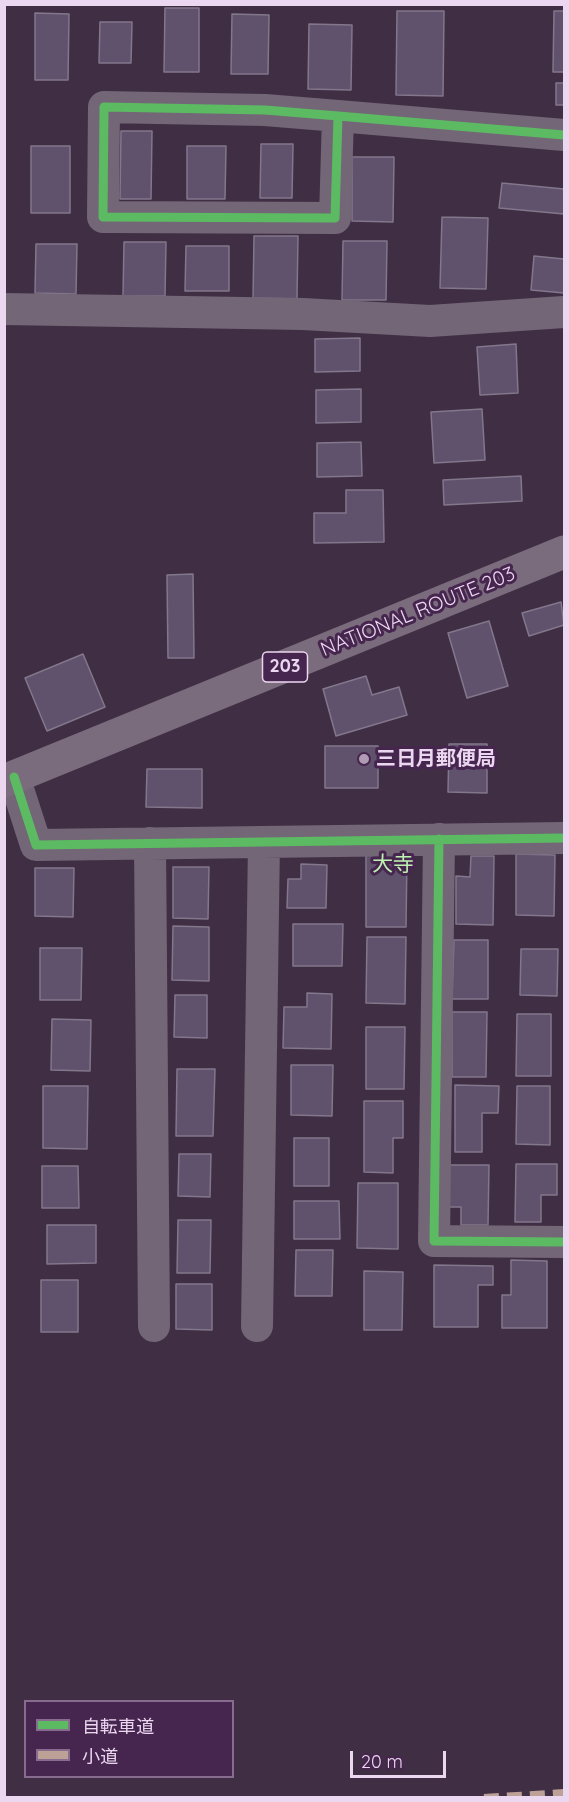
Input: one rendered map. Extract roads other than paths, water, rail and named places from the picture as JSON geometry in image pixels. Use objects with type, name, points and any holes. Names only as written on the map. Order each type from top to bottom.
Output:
[{"type":"highway","name":"NATIONAL ROUTE 203","points":[[9,779],[564,552]]},
{"type":"street","points":[[338,116],[335,218],[103,217],[104,107],[265,110],[338,116],[564,135]]},
{"type":"street","points":[[4,309],[303,315],[430,321],[564,312]]},
{"type":"street","points":[[9,779],[36,845],[564,838]]},
{"type":"street","points":[[439,839],[434,1241],[564,1242]]},
{"type":"street","points":[[257,1326],[264,842]]},
{"type":"street","points":[[150,843],[154,1326]]},
{"type":"place","name":"三日月郵便局","points":[[364,759]]},
{"type":"district","name":"大寺","points":[[393,865]]}]
